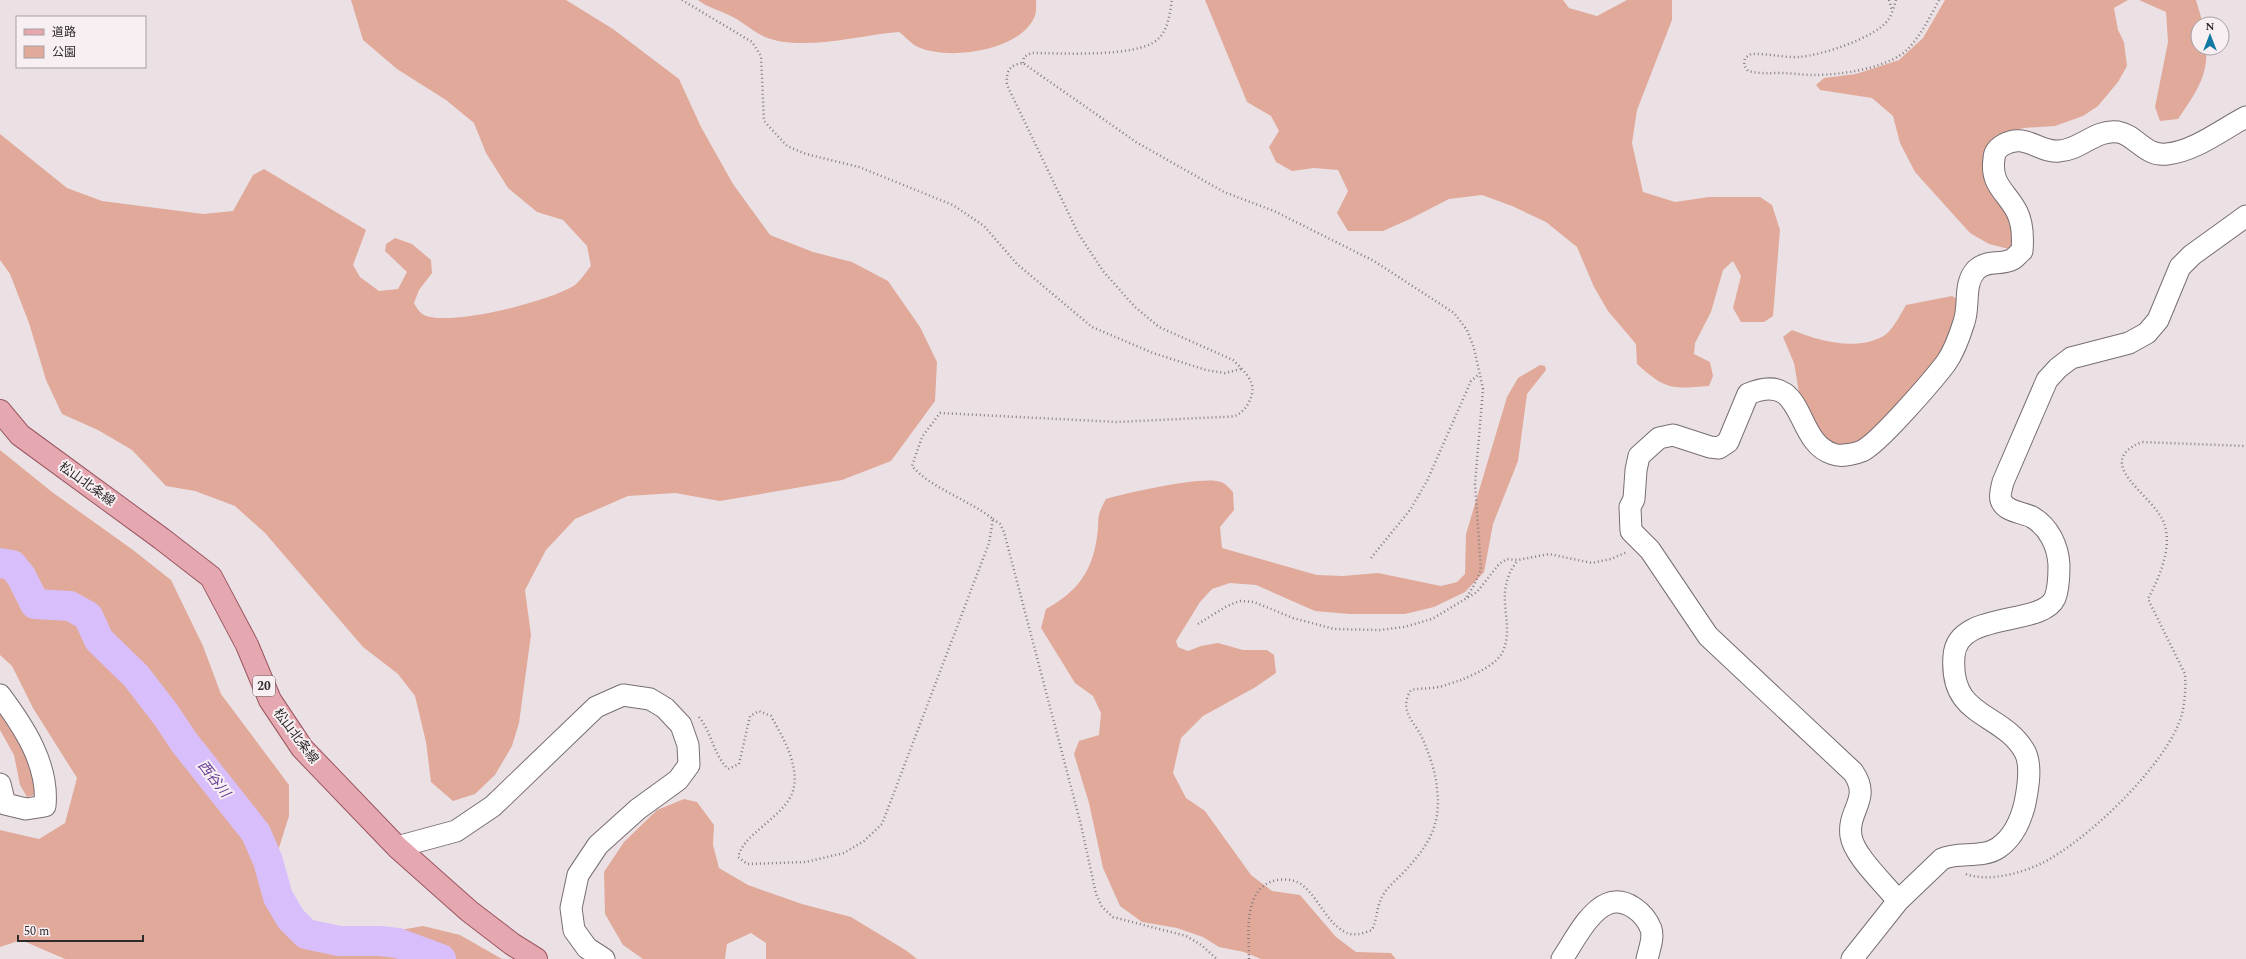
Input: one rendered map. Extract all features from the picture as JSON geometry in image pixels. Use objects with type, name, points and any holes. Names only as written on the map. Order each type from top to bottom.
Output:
[{"type":"main road","name":"松山北条線","points":[[0,411],[20,435],[162,539],[211,577],[248,645],[270,700],[302,748],[397,848],[469,911],[512,944],[536,959]]},
{"type":"street","points":[[1898,901],[1856,850],[1851,836],[1853,818],[1862,791],[1860,782],[1853,772],[1708,636],[1650,550],[1638,540],[1631,531],[1629,519],[1639,456],[1659,438],[1673,435],[1710,447],[1719,448],[1728,442],[1748,394],[1760,389],[1772,388],[1784,392],[1795,405],[1812,436],[1820,447],[1832,454],[1845,455],[1863,450],[1892,424],[1946,363],[1965,321],[1968,282],[1976,270],[1986,263],[2012,260],[2022,251],[2023,236],[2018,213],[1998,187],[1994,172],[1994,158],[1997,148],[2009,142],[2027,141],[2057,152],[2073,148],[2099,133],[2119,132],[2148,152],[2165,154],[2183,151],[2246,117]]},
{"type":"street","points":[[1852,959],[1898,901],[1942,859],[1950,856],[1978,855],[1996,849],[2008,840],[2022,816],[2027,791],[2028,772],[2025,753],[2013,737],[1968,705],[1960,694],[1955,674],[1954,655],[1957,642],[1964,634],[1984,625],[2038,612],[2054,599],[2058,583],[2059,566],[2057,549],[2051,535],[2032,518],[2007,508],[2001,500],[2003,482],[2047,380],[2071,358],[2129,343],[2147,333],[2158,320],[2180,267],[2192,255],[2246,216]]},
{"type":"street","points":[[0,695],[9,707],[41,764],[46,790],[45,806],[26,809],[6,804],[0,784]]},
{"type":"street","points":[[397,848],[456,831],[493,806],[596,706],[623,695],[650,699],[665,708],[681,725],[688,745],[689,765],[678,780],[638,809],[598,845],[578,875],[571,908],[574,930],[586,948],[604,959]]},
{"type":"street","points":[[1562,959],[1598,911],[1607,904],[1617,903],[1629,905],[1643,914],[1651,930],[1651,946],[1647,959]]},
{"type":"path","points":[[682,0],[752,42],[761,56],[764,121],[787,146],[806,154],[859,167],[952,205],[984,226],[1017,264],[1092,327],[1153,353],[1206,370],[1225,373],[1242,369]]},
{"type":"path","points":[[1023,63],[1024,57],[1031,52],[1082,53],[1142,48],[1158,39],[1167,24],[1172,0]]},
{"type":"path","points":[[1889,0],[1892,10]]},
{"type":"path","points":[[1896,0],[1888,20],[1880,28],[1848,44],[1819,54],[1800,57],[1751,54],[1745,58],[1744,65],[1748,71],[1760,74],[1781,73],[1815,75],[1847,72],[1890,62],[1908,50],[1926,25],[1939,0]]},
{"type":"path","points":[[1217,959],[1200,944],[1186,936],[1113,917],[1102,907],[1096,894],[1081,825],[1004,532],[1000,524],[978,507],[920,475],[912,466],[922,437],[940,413],[1117,422],[1236,416],[1246,408],[1251,396],[1252,383],[1242,369],[1233,360],[1159,327],[1135,307],[1103,271],[1078,233],[1007,85],[1006,76],[1009,69],[1014,64],[1023,63],[1136,142],[1224,192],[1274,212],[1374,261],[1454,313],[1467,330],[1474,348],[1478,375],[1483,390],[1475,484],[1481,570],[1466,598]]},
{"type":"path","points":[[1371,558],[1410,510],[1427,481],[1471,381],[1478,375]]},
{"type":"path","points":[[1942,859],[1961,873],[1976,878],[2016,873],[2040,864],[2077,840],[2108,814],[2136,787],[2151,768],[2166,747],[2182,715],[2186,687],[2185,674],[2148,599],[2159,578],[2163,560],[2167,540],[2164,524],[2157,510],[2125,474],[2121,463],[2122,459],[2129,448],[2142,442],[2246,446]]},
{"type":"path","points":[[697,715],[707,727],[718,758],[728,769],[739,764],[750,716],[759,711],[771,716],[784,740],[795,771],[793,792],[782,809],[741,846],[738,857],[747,864],[806,862],[844,853],[864,841],[882,824],[989,543],[993,519]]},
{"type":"path","points":[[1198,624],[1227,606],[1240,602],[1254,602],[1293,618],[1334,629],[1380,630],[1404,627],[1432,619],[1477,592],[1499,564],[1507,559],[1518,560],[1549,554],[1592,563],[1626,553],[1638,540]]},
{"type":"path","points":[[1250,959],[1250,910],[1260,889],[1271,881],[1286,878],[1302,885],[1332,922],[1346,933],[1360,934],[1372,930],[1377,919],[1378,908],[1383,895],[1419,857],[1430,839],[1438,809],[1437,789],[1433,767],[1423,740],[1411,721],[1405,699],[1411,690],[1420,687],[1438,687],[1480,671],[1496,660],[1503,651],[1506,635],[1504,591],[1506,579],[1510,570],[1518,560]]},
{"type":"green space","points":[[351,0],[566,0],[613,29],[679,79],[701,127],[733,184],[770,235],[813,252],[852,262],[888,281],[920,327],[937,362],[935,401],[891,461],[842,480],[720,501],[675,493],[628,496],[575,519],[546,550],[525,590],[531,635],[519,723],[512,746],[495,775],[475,794],[453,801],[431,782],[426,742],[415,696],[398,674],[363,647],[265,533],[235,506],[195,491],[166,486],[132,450],[98,430],[62,414],[46,380],[29,323],[10,274],[0,260],[0,134],[67,188],[102,201],[203,214],[233,211],[253,175],[264,169],[366,230],[353,265],[360,277],[379,291],[398,289],[407,272],[385,251],[386,244],[395,238],[412,244],[431,260],[432,273],[419,290],[414,303],[424,315],[437,318],[455,318],[477,315],[524,305],[563,291],[575,285],[591,266],[587,246],[563,220],[537,212],[508,188],[486,153],[474,123],[446,100],[397,69],[363,40]]},
{"type":"green space","points":[[698,0],[1036,0],[1036,14],[1026,29],[1014,38],[999,45],[964,53],[947,53],[931,51],[918,47],[899,32],[813,43],[780,41],[761,35],[733,17]]},
{"type":"green space","points":[[1205,0],[1563,0],[1569,8],[1597,16],[1627,0],[1672,0],[1672,20],[1637,110],[1632,143],[1643,192],[1675,202],[1709,197],[1760,197],[1772,205],[1780,230],[1773,316],[1764,322],[1741,322],[1733,308],[1741,276],[1733,261],[1723,270],[1711,312],[1695,343],[1694,354],[1710,362],[1713,376],[1709,386],[1670,386],[1655,379],[1637,364],[1636,344],[1608,311],[1594,287],[1577,247],[1546,222],[1512,206],[1482,195],[1449,199],[1383,231],[1348,231],[1337,213],[1348,191],[1338,170],[1314,168],[1292,171],[1276,162],[1269,147],[1279,131],[1271,116],[1247,102]]},
{"type":"green space","points":[[1945,0],[2128,0],[2114,8],[2118,30],[2124,42],[2127,66],[2118,82],[2098,106],[2083,116],[2055,126],[2024,128],[1997,135],[1989,147],[2021,239],[2009,249],[1989,244],[1970,233],[1915,172],[1900,143],[1893,116],[1872,98],[1820,90],[1816,85],[1824,78],[1856,74],[1899,60],[1923,38]]},
{"type":"green space","points":[[2139,0],[2196,0],[2201,16],[2190,16],[2190,56],[2206,56],[2206,58],[2205,68],[2199,86],[2178,119],[2160,121],[2155,107],[2168,42],[2166,12]]},
{"type":"green space","points":[[1952,296],[1959,300],[1953,342],[1879,434],[1847,449],[1818,435],[1800,398],[1794,363],[1783,337],[1792,330],[1826,341],[1851,344],[1863,343],[1874,340],[1888,333],[1906,305]]},
{"type":"green space","points":[[1540,365],[1545,366],[1546,370],[1527,394],[1518,461],[1493,524],[1484,572],[1465,592],[1434,607],[1405,614],[1350,614],[1315,611],[1256,585],[1230,583],[1212,589],[1200,602],[1176,641],[1178,647],[1188,651],[1201,646],[1218,643],[1243,650],[1267,650],[1274,655],[1276,673],[1254,688],[1203,716],[1181,738],[1173,773],[1186,798],[1205,811],[1251,875],[1272,891],[1300,895],[1336,937],[1356,952],[1391,953],[1396,959],[1261,959],[1244,952],[1219,947],[1203,937],[1177,928],[1142,922],[1120,906],[1103,868],[1089,803],[1074,754],[1079,741],[1099,735],[1101,713],[1093,696],[1075,683],[1041,628],[1046,609],[1066,596],[1087,571],[1095,549],[1099,514],[1106,499],[1147,489],[1183,483],[1212,480],[1221,482],[1233,492],[1234,510],[1220,527],[1222,548],[1317,575],[1343,576],[1378,573],[1441,586],[1457,582],[1465,574],[1466,534],[1507,397],[1518,378]]},
{"type":"green space","points":[[0,450],[52,492],[133,550],[171,580],[203,646],[221,694],[289,785],[289,816],[277,854],[286,894],[313,930],[360,937],[423,926],[460,935],[502,959],[65,959],[21,940],[0,947],[0,830],[39,839],[65,823],[77,778],[33,708],[12,666],[0,655]]},
{"type":"green space","points":[[0,706],[37,762],[38,794],[27,797],[20,785],[14,755],[0,730]]},
{"type":"green space","points":[[684,799],[697,802],[714,825],[713,845],[719,868],[748,885],[802,904],[851,917],[907,951],[917,959],[766,959],[766,943],[751,933],[727,944],[725,959],[643,959],[623,945],[605,914],[604,872],[624,842],[657,810]]},
{"type":"waterway","name":"西谷川","points":[[0,563],[12,565],[21,576],[35,604],[70,606],[88,616],[99,640],[136,676],[166,715],[184,742],[256,833],[268,861],[278,897],[291,919],[306,934],[339,941],[380,941],[398,943],[441,959]]}]
